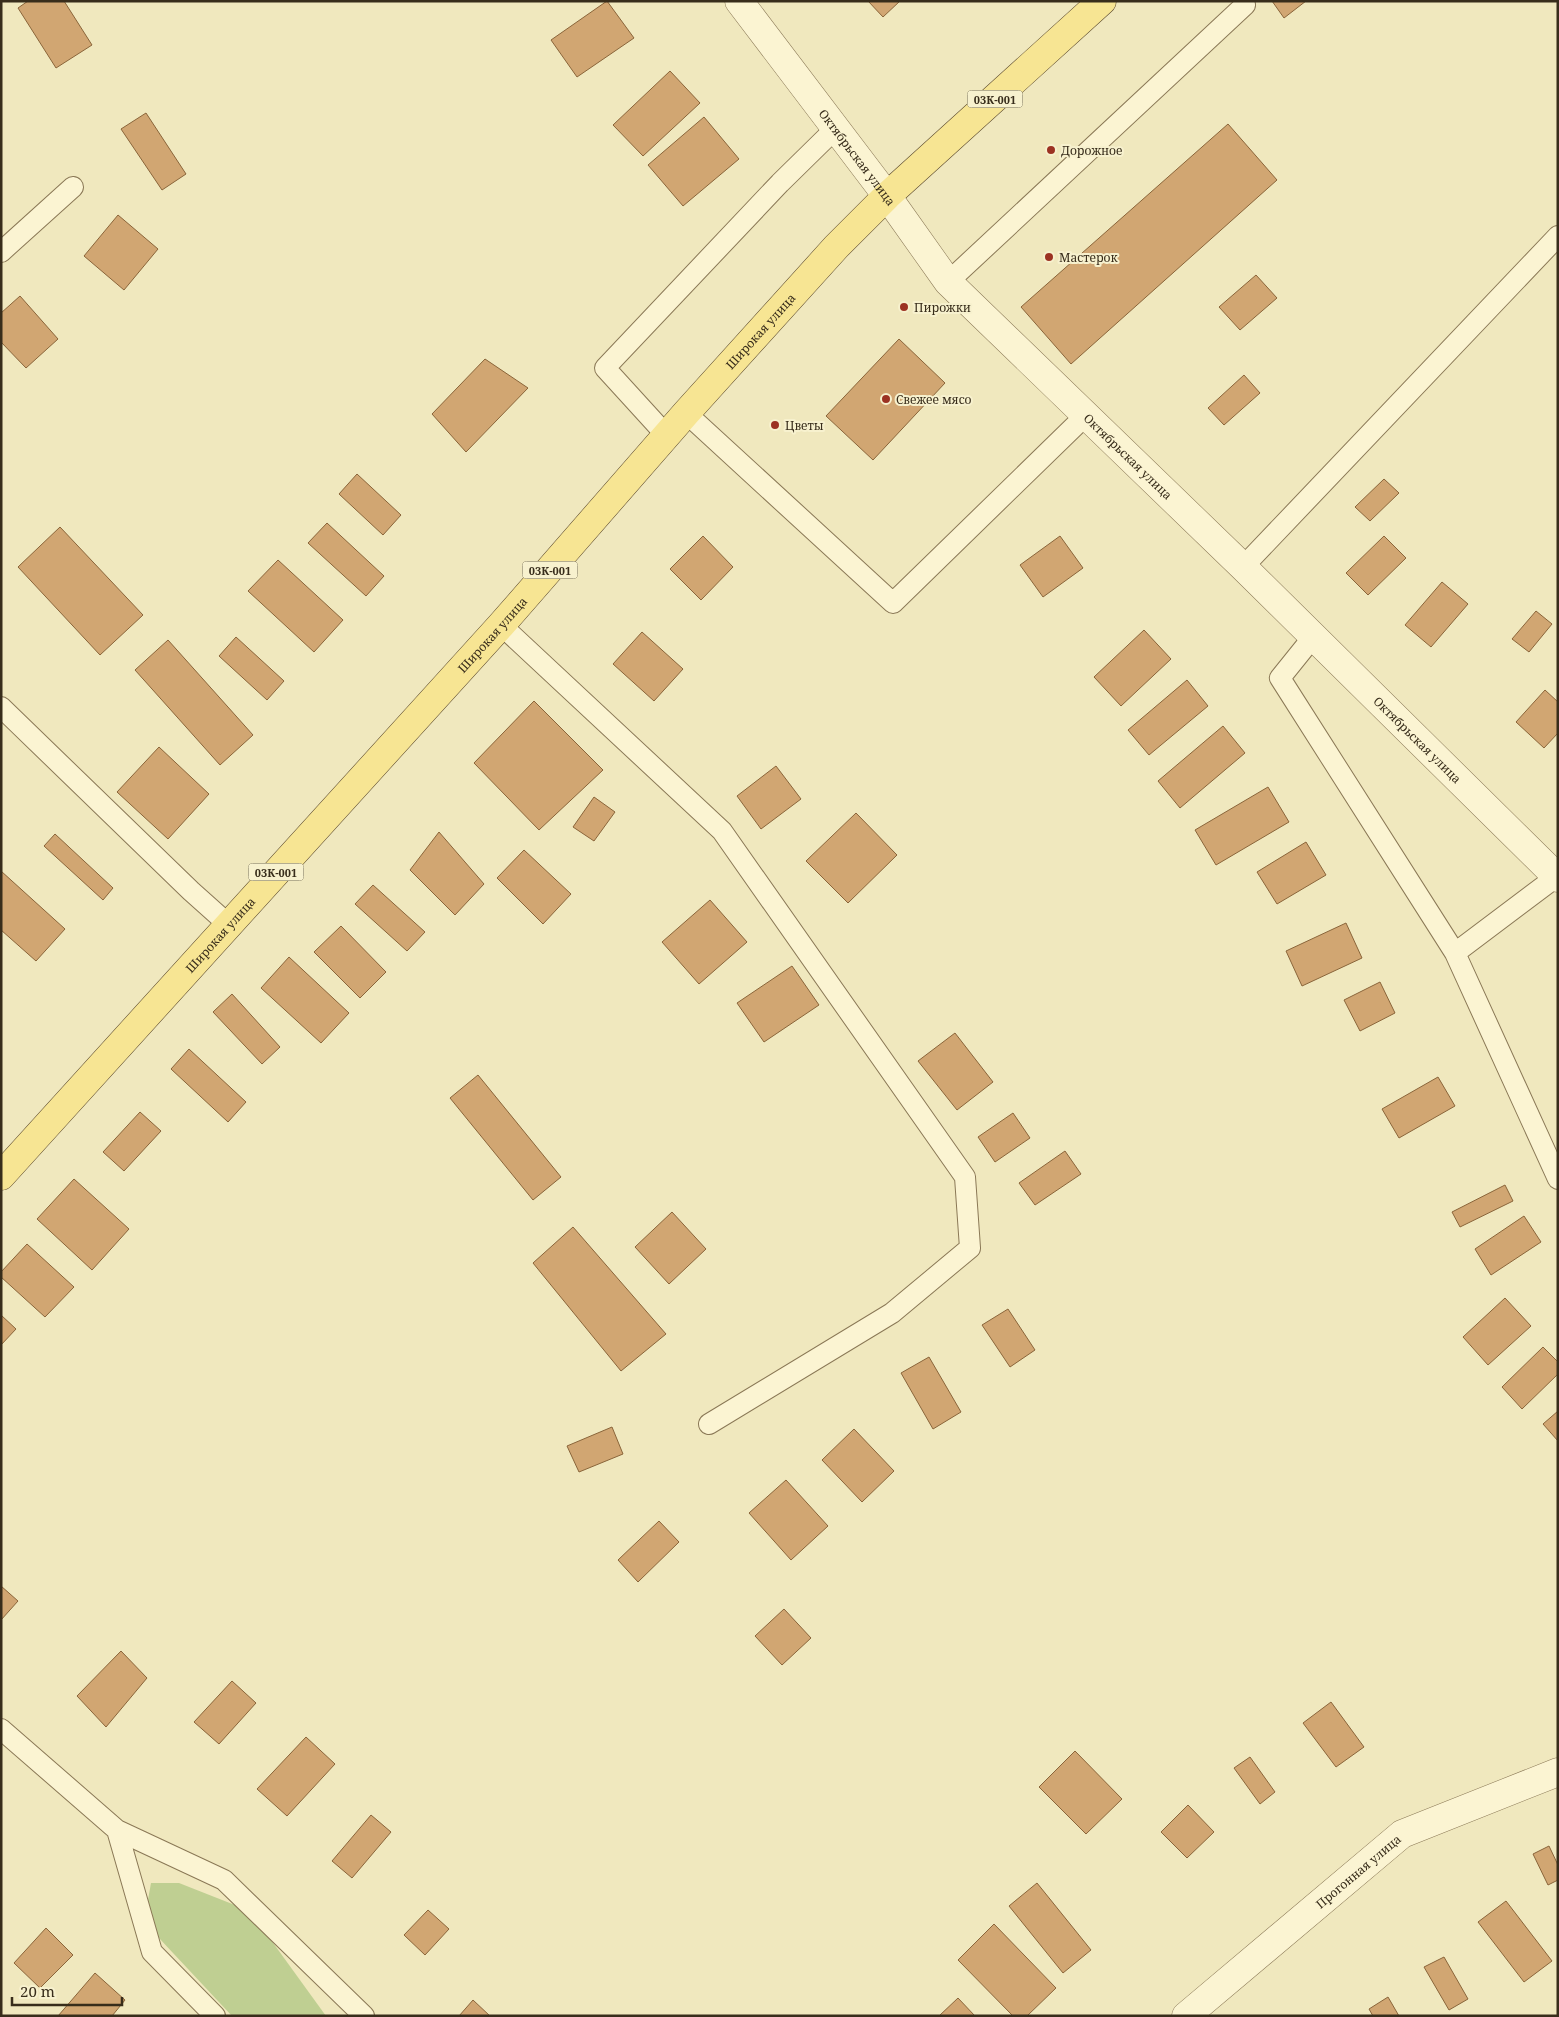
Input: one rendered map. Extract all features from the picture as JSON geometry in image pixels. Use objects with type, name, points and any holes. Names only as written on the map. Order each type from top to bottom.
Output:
[{"type":"main road","name":"Широкая улица","points":[[1,1176],[502,626],[686,413],[836,247],[887,196],[1102,1]]},
{"type":"street","name":"Октябрьская улица","points":[[739,1],[887,196],[948,282],[1085,416],[1243,566],[1557,878]]},
{"type":"street","name":"Прогонная улица","points":[[1186,2016],[1402,1834],[1558,1772]]},
{"type":"lane","points":[[948,282],[1245,6],[1244,1]]},
{"type":"lane","points":[[667,436],[605,368],[780,183],[835,129]]},
{"type":"lane","points":[[1,252],[73,187]]},
{"type":"lane","points":[[1243,566],[1558,236]]},
{"type":"lane","points":[[686,413],[893,603],[1085,416]]},
{"type":"lane","points":[[502,626],[722,831],[965,1177],[970,1248],[892,1313],[709,1424]]},
{"type":"lane","points":[[1313,637],[1280,678],[1455,953],[1558,1179]]},
{"type":"lane","points":[[1,707],[191,891],[229,925]]},
{"type":"lane","points":[[1455,953],[1557,878]]},
{"type":"lane","points":[[1,1729],[117,1830],[224,1880],[364,2016]]},
{"type":"lane","points":[[117,1830],[152,1952],[215,2016]]},
{"type":"green space","points":[[151,1883],[179,1883],[250,1911],[326,2016],[232,2016],[144,1922]]},
{"type":"building","points":[[28,1],[64,1],[92,45],[56,68],[18,8]]},
{"type":"building","points":[[607,1],[634,38],[577,77],[551,40]]},
{"type":"building","points":[[868,1],[900,1],[883,17]]},
{"type":"building","points":[[1272,1],[1306,1],[1284,18]]},
{"type":"building","points":[[670,71],[700,103],[643,156],[613,125]]},
{"type":"building","points":[[146,113],[186,174],[162,190],[121,129]]},
{"type":"building","points":[[704,117],[739,159],[683,206],[648,165]]},
{"type":"building","points":[[1228,124],[1277,180],[1071,364],[1021,307]]},
{"type":"building","points":[[118,215],[158,249],[124,290],[84,256]]},
{"type":"building","points":[[1256,275],[1277,298],[1240,330],[1219,307]]},
{"type":"building","points":[[20,296],[58,339],[26,368],[1,342],[1,313]]},
{"type":"building","name":"Свежее мясо","points":[[899,339],[945,383],[873,460],[826,416]]},
{"type":"building","points":[[485,359],[528,388],[466,452],[432,414]]},
{"type":"building","points":[[1244,375],[1260,393],[1224,425],[1208,408]]},
{"type":"building","points":[[357,474],[401,515],[383,535],[339,494]]},
{"type":"building","points":[[1384,479],[1399,493],[1370,521],[1355,507]]},
{"type":"building","points":[[327,523],[384,576],[366,596],[308,543]]},
{"type":"building","points":[[60,527],[143,615],[100,655],[18,567]]},
{"type":"building","points":[[703,536],[733,567],[701,600],[670,569]]},
{"type":"building","points":[[1060,536],[1083,568],[1043,597],[1020,565]]},
{"type":"building","points":[[1384,536],[1406,558],[1368,595],[1346,573]]},
{"type":"building","points":[[278,560],[343,620],[314,652],[248,591]]},
{"type":"building","points":[[1442,582],[1468,604],[1431,647],[1405,625]]},
{"type":"building","points":[[1536,611],[1552,624],[1529,652],[1512,639]]},
{"type":"building","points":[[1144,630],[1171,659],[1121,706],[1094,677]]},
{"type":"building","points":[[642,632],[683,669],[654,701],[613,664]]},
{"type":"building","points":[[236,637],[284,681],[267,700],[219,656]]},
{"type":"building","points":[[168,640],[253,735],[220,765],[135,670]]},
{"type":"building","points":[[1187,680],[1208,706],[1149,755],[1128,730]]},
{"type":"building","points":[[1545,690],[1558,702],[1558,733],[1544,748],[1516,722]]},
{"type":"building","points":[[534,701],[603,770],[539,830],[474,763]]},
{"type":"building","points":[[1223,726],[1245,753],[1180,808],[1158,781]]},
{"type":"building","points":[[159,747],[209,794],[168,839],[117,792]]},
{"type":"building","points":[[776,766],[801,799],[761,829],[737,796]]},
{"type":"building","points":[[1268,787],[1289,822],[1216,865],[1195,830]]},
{"type":"building","points":[[594,797],[615,812],[594,841],[573,827]]},
{"type":"building","points":[[856,813],[897,855],[848,903],[806,861]]},
{"type":"building","points":[[439,832],[484,884],[455,915],[410,870]]},
{"type":"building","points":[[55,834],[113,888],[103,900],[44,846]]},
{"type":"building","points":[[1306,842],[1326,875],[1277,904],[1257,872]]},
{"type":"building","points":[[524,850],[571,894],[543,924],[497,878]]},
{"type":"building","points":[[1,871],[65,929],[36,961],[1,930]]},
{"type":"building","points":[[373,885],[425,932],[407,951],[355,904]]},
{"type":"building","points":[[710,900],[747,942],[699,984],[662,942]]},
{"type":"building","points":[[1346,923],[1362,958],[1302,986],[1286,951]]},
{"type":"building","points":[[341,926],[386,972],[360,998],[314,952]]},
{"type":"building","points":[[289,957],[349,1013],[321,1043],[261,988]]},
{"type":"building","points":[[792,966],[819,1005],[764,1042],[737,1003]]},
{"type":"building","points":[[1380,982],[1395,1013],[1360,1031],[1344,1000]]},
{"type":"building","points":[[232,994],[280,1047],[262,1064],[213,1012]]},
{"type":"building","points":[[955,1033],[993,1082],[957,1110],[918,1061]]},
{"type":"building","points":[[189,1049],[246,1102],[228,1122],[171,1069]]},
{"type":"building","points":[[478,1075],[561,1177],[533,1200],[450,1098]]},
{"type":"building","points":[[1438,1077],[1455,1106],[1399,1138],[1382,1109]]},
{"type":"building","points":[[140,1112],[161,1131],[124,1171],[103,1152]]},
{"type":"building","points":[[1013,1113],[1030,1138],[995,1162],[978,1137]]},
{"type":"building","points":[[1065,1151],[1081,1174],[1035,1205],[1019,1183]]},
{"type":"building","points":[[74,1179],[129,1229],[92,1270],[37,1219]]},
{"type":"building","points":[[1505,1185],[1513,1201],[1460,1227],[1452,1212]]},
{"type":"building","points":[[672,1212],[706,1249],[669,1284],[635,1247]]},
{"type":"building","points":[[1524,1216],[1541,1242],[1491,1275],[1475,1249]]},
{"type":"building","points":[[573,1227],[666,1334],[621,1371],[533,1263]]},
{"type":"building","points":[[27,1244],[74,1287],[45,1317],[1,1277],[1,1272]]},
{"type":"building","points":[[1505,1298],[1531,1326],[1488,1365],[1463,1337]]},
{"type":"building","points":[[1008,1309],[1035,1350],[1010,1367],[982,1325]]},
{"type":"building","points":[[1,1315],[16,1329],[1,1345]]},
{"type":"building","points":[[1543,1347],[1558,1362],[1558,1374],[1522,1409],[1502,1387]]},
{"type":"building","points":[[929,1357],[961,1412],[933,1429],[901,1373]]},
{"type":"building","points":[[1558,1411],[1558,1441],[1543,1424]]},
{"type":"building","points":[[612,1427],[623,1454],[579,1472],[567,1446]]},
{"type":"building","points":[[854,1429],[894,1471],[862,1502],[822,1460]]},
{"type":"building","points":[[786,1480],[828,1526],[791,1560],[749,1513]]},
{"type":"building","points":[[659,1521],[679,1542],[638,1582],[618,1560]]},
{"type":"building","points":[[1,1586],[18,1601],[1,1620]]},
{"type":"building","points":[[784,1609],[811,1638],[782,1665],[755,1636]]},
{"type":"building","points":[[121,1651],[147,1678],[106,1727],[77,1696]]},
{"type":"building","points":[[232,1681],[256,1703],[219,1744],[194,1722]]},
{"type":"building","points":[[1331,1702],[1364,1747],[1336,1767],[1303,1723]]},
{"type":"building","points":[[306,1737],[335,1764],[287,1816],[257,1789]]},
{"type":"building","points":[[1075,1751],[1122,1799],[1086,1834],[1039,1787]]},
{"type":"building","points":[[1250,1757],[1275,1792],[1260,1804],[1234,1768]]},
{"type":"building","points":[[1188,1805],[1214,1832],[1187,1858],[1161,1832]]},
{"type":"building","points":[[371,1815],[391,1832],[352,1878],[332,1861]]},
{"type":"building","points":[[1549,1846],[1558,1865],[1558,1880],[1548,1885],[1533,1854]]},
{"type":"building","points":[[1037,1883],[1091,1950],[1063,1973],[1009,1906]]},
{"type":"building","points":[[1506,1901],[1552,1961],[1524,1982],[1478,1922]]},
{"type":"building","points":[[428,1910],[449,1929],[425,1955],[404,1935]]},
{"type":"building","points":[[994,1924],[1056,1988],[1027,2016],[1013,2016],[958,1960]]},
{"type":"building","points":[[46,1928],[73,1955],[40,1988],[14,1963]]},
{"type":"building","points":[[1444,1957],[1468,1999],[1449,2010],[1424,1967]]},
{"type":"building","points":[[95,1973],[125,2000],[112,2016],[58,2016]]},
{"type":"building","points":[[1388,1997],[1399,2016],[1373,2016],[1369,2009]]},
{"type":"building","points":[[958,1998],[975,2016],[939,2016]]},
{"type":"building","points":[[473,2000],[490,2016],[459,2016]]},
{"type":"place","name":"Дорожное","points":[[1051,150]]},
{"type":"place","name":"Мастерок","points":[[1049,257]]},
{"type":"place","name":"Пирожки","points":[[904,307]]},
{"type":"place","name":"Свежее мясо","points":[[886,399]]},
{"type":"place","name":"Цветы","points":[[775,425]]}]
